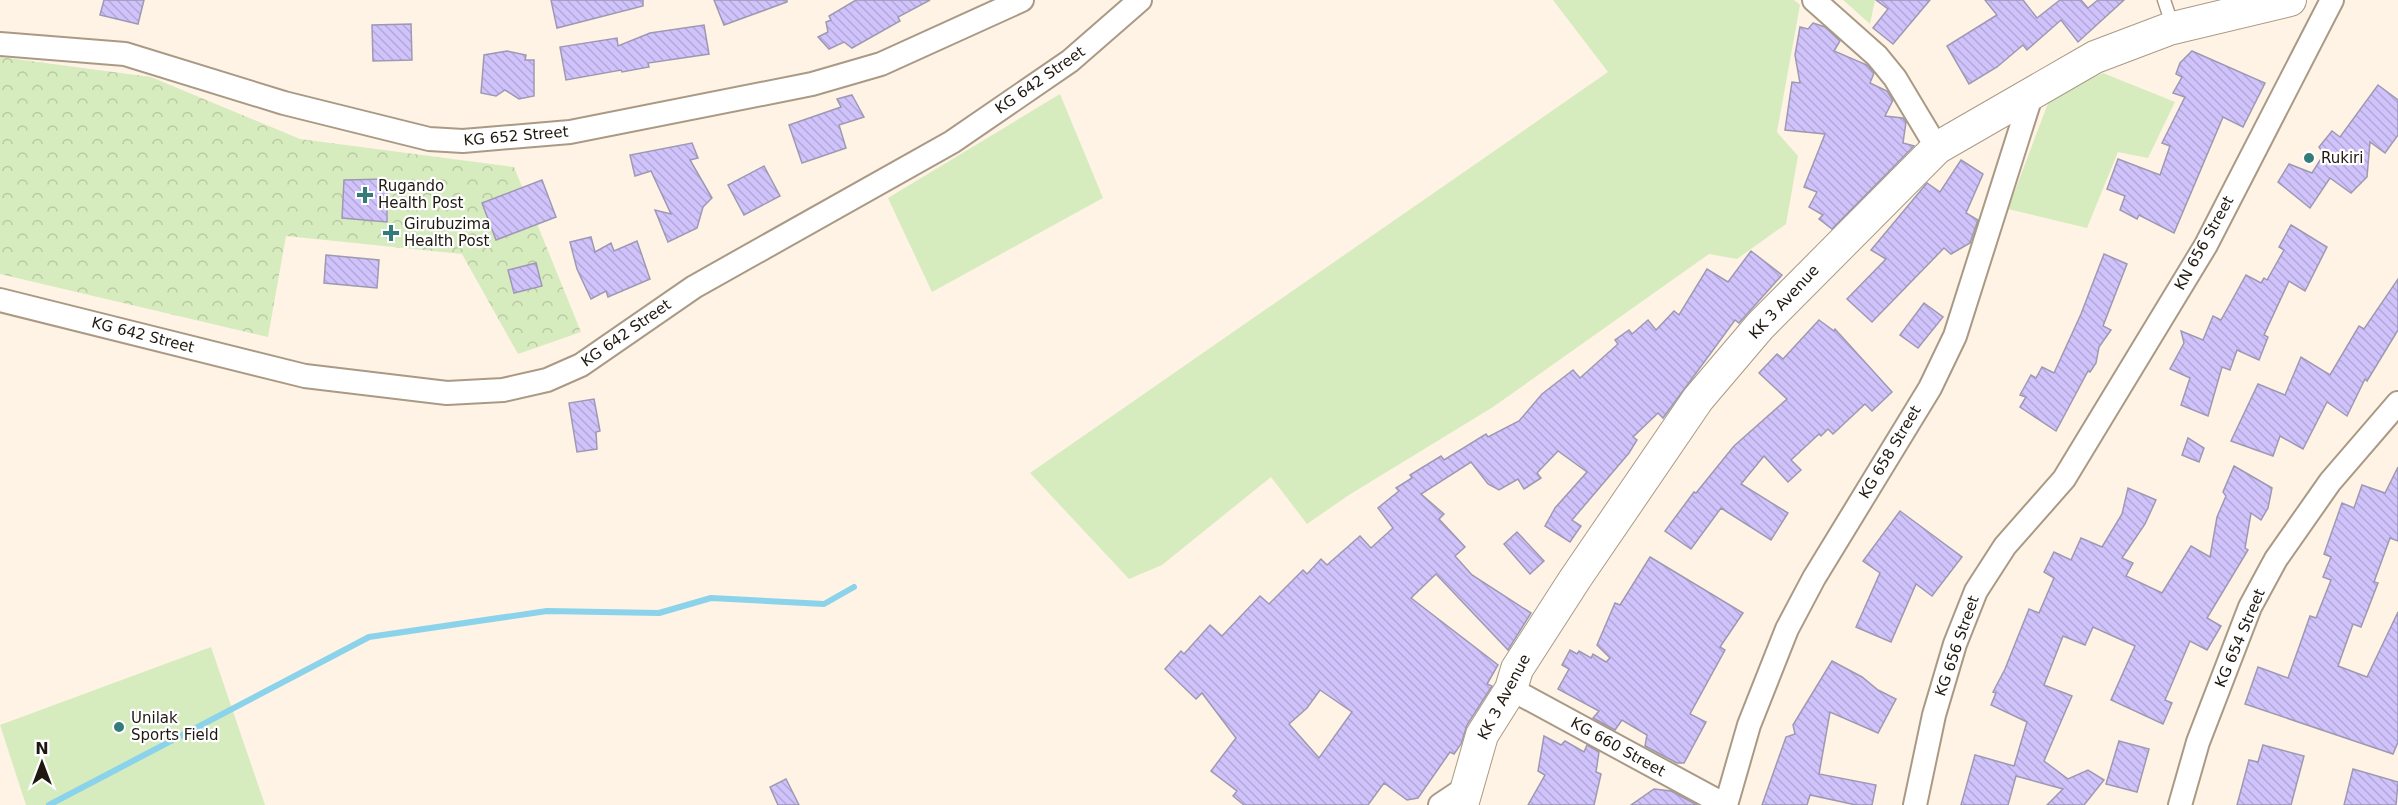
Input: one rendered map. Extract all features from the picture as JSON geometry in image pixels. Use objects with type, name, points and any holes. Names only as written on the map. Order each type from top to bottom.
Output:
[{"type":"street","name":"KG 652 Street","points":[[0,44],[124,54],[284,103],[429,139],[463,141],[570,132],[812,84],[881,64],[1022,0]]},
{"type":"street","name":"KG 642 Street","points":[[0,300],[306,376],[447,393],[503,390],[547,380],[581,365],[694,287],[952,142],[1070,61],[1140,0]]},
{"type":"street","points":[[1814,0],[1877,56],[1895,78],[1937,148]]},
{"type":"street","name":"KK 3 Avenue","points":[[1455,800],[1482,735],[1511,689],[1517,669],[1575,579],[1698,399],[1760,326],[1937,148],[2033,90],[2169,14],[2290,0]]},
{"type":"street","name":"KN 656 Street","points":[[2064,479],[2206,245],[2332,0]]},
{"type":"street","name":"KG 658 Street","points":[[1725,805],[1749,725],[1787,628],[1814,578],[1930,388],[1955,336],[2033,90]]},
{"type":"street","name":"KG 654 Street","points":[[2180,805],[2198,742],[2250,607],[2276,559],[2330,482],[2398,404]]},
{"type":"street","name":"KG 656 Street","points":[[1915,805],[1934,715],[1955,644],[1976,591],[2005,546],[2064,479]]},
{"type":"street","name":"KG 660 Street","points":[[1511,689],[1725,805]]},
{"type":"green space","points":[[1553,0],[1794,0],[1800,5],[1777,132],[1798,156],[1786,224],[1737,259],[1709,254],[1493,407],[1349,495],[1307,524],[1271,477],[1162,565],[1129,579],[1030,473],[1608,72]]},
{"type":"green space","points":[[1843,0],[1875,0],[1870,24]]},
{"type":"green space","points":[[0,57],[151,77],[300,139],[514,167],[581,332],[518,354],[462,254],[286,236],[268,337],[0,274]]},
{"type":"green space","points":[[2103,73],[2175,102],[2148,158],[2118,152],[2087,228],[2008,209],[2050,98]]},
{"type":"green space","points":[[1060,94],[1103,198],[932,292],[888,198]]},
{"type":"green space","name":"Unilak Sports Field","points":[[211,647],[265,805],[26,805],[0,725]]},
{"type":"building","points":[[104,0],[144,0],[138,24],[100,15]]},
{"type":"building","points":[[551,0],[643,0],[643,6],[557,28]]},
{"type":"building","points":[[714,0],[787,0],[787,2],[724,25]]},
{"type":"building","points":[[856,0],[930,0],[898,17],[900,21],[852,48],[844,42],[829,49],[818,37],[828,32],[826,22],[831,20],[829,16]]},
{"type":"building","points":[[1876,0],[1930,0],[1893,44],[1873,28],[1888,9]]},
{"type":"building","points":[[1985,0],[2023,0],[2037,18],[2060,0],[2081,0],[2088,8],[2098,0],[2124,0],[2078,42],[2061,20],[2027,50],[2023,45],[1997,67],[1969,84],[1947,46],[1997,15]]},
{"type":"building","points":[[1813,23],[1825,27],[1840,41],[1834,51],[1867,65],[1874,73],[1870,83],[1887,91],[1893,100],[1885,116],[1903,118],[1906,122],[1903,143],[1914,146],[1832,229],[1819,219],[1823,215],[1809,207],[1817,192],[1804,187],[1825,134],[1785,130],[1792,82],[1800,83],[1795,55],[1800,27],[1808,29]]},
{"type":"building","points":[[411,24],[412,60],[373,61],[372,25]]},
{"type":"building","points":[[704,25],[709,54],[648,63],[649,67],[622,72],[621,70],[566,80],[560,47],[617,38],[618,46],[650,33]]},
{"type":"building","points":[[507,51],[526,55],[525,60],[534,60],[534,96],[519,99],[505,90],[496,96],[481,93],[484,55]]},
{"type":"building","points":[[2192,51],[2265,83],[2243,127],[2223,117],[2174,233],[2139,215],[2137,219],[2120,210],[2125,196],[2107,189],[2118,159],[2160,175],[2170,146],[2162,143],[2185,97],[2173,93],[2182,77],[2176,74],[2180,63]]},
{"type":"building","points":[[2378,85],[2398,100],[2398,135],[2385,153],[2370,142],[2367,177],[2351,193],[2330,178],[2310,208],[2278,182],[2289,164],[2312,173],[2324,154],[2319,147],[2332,131],[2340,137]]},
{"type":"building","points":[[852,95],[864,117],[839,125],[846,148],[802,163],[789,125],[841,107],[837,99]]},
{"type":"building","points":[[692,143],[698,158],[690,160],[712,198],[703,207],[697,228],[668,242],[655,210],[671,214],[651,171],[635,176],[630,155]]},
{"type":"building","points":[[1961,160],[1983,174],[1966,213],[1978,220],[1970,243],[1951,254],[1944,248],[1872,322],[1847,299],[1886,259],[1871,250],[1927,183],[1940,192]]},
{"type":"building","points":[[764,166],[780,196],[744,215],[728,185]]},
{"type":"building","points":[[387,179],[387,222],[342,218],[344,180]]},
{"type":"building","points":[[542,180],[556,217],[496,240],[482,203]]},
{"type":"building","points":[[2291,225],[2327,247],[2305,291],[2289,281],[2264,335],[2268,337],[2259,360],[2237,350],[2230,370],[2222,367],[2208,416],[2181,405],[2190,378],[2170,369],[2184,343],[2181,331],[2203,340],[2213,316],[2221,320],[2246,275],[2261,283],[2264,278],[2267,280],[2284,250],[2279,247]]},
{"type":"building","points":[[591,237],[595,252],[611,243],[614,251],[637,241],[650,279],[608,297],[606,291],[591,299],[577,269],[570,242]]},
{"type":"building","points":[[1751,251],[1782,275],[1739,323],[1735,320],[1663,418],[1658,413],[1633,437],[1637,440],[1629,453],[1572,520],[1581,526],[1570,542],[1545,526],[1555,508],[1587,472],[1558,451],[1537,473],[1541,478],[1524,489],[1518,479],[1499,490],[1488,484],[1471,462],[1421,494],[1444,514],[1439,519],[1465,547],[1455,556],[1472,575],[1531,613],[1508,650],[1436,574],[1411,598],[1498,665],[1487,684],[1492,686],[1467,725],[1461,744],[1454,754],[1450,752],[1418,798],[1407,800],[1384,783],[1368,805],[1244,805],[1233,796],[1237,791],[1211,771],[1236,738],[1202,693],[1196,699],[1165,669],[1181,651],[1184,654],[1210,625],[1222,636],[1260,596],[1269,604],[1303,570],[1307,574],[1321,559],[1327,565],[1360,536],[1371,548],[1393,528],[1378,508],[1399,491],[1396,488],[1412,478],[1410,475],[1441,456],[1444,460],[1486,434],[1488,437],[1519,421],[1542,394],[1573,370],[1580,378],[1618,344],[1615,340],[1629,330],[1632,334],[1648,320],[1656,330],[1674,311],[1679,315],[1707,269],[1728,282]],"holes":[[[1320,690],[1352,712],[1319,758],[1289,724],[1307,708]]]},
{"type":"building","points":[[2104,254],[2127,264],[2103,326],[2111,330],[2099,347],[2096,363],[2090,372],[2088,371],[2056,431],[2020,407],[2026,397],[2020,395],[2031,375],[2036,378],[2042,367],[2054,373],[2081,314]]},
{"type":"building","points":[[326,255],[379,260],[377,288],[324,283]]},
{"type":"building","points":[[536,263],[542,286],[514,293],[508,270]]},
{"type":"building","points":[[2398,279],[2398,330],[2367,381],[2365,379],[2347,416],[2327,402],[2303,449],[2280,436],[2273,456],[2231,441],[2258,384],[2285,395],[2301,357],[2330,375],[2359,326],[2364,329]]},
{"type":"building","points":[[1924,303],[1943,317],[1918,348],[1900,335]]},
{"type":"building","points":[[1819,320],[1834,331],[1835,329],[1892,392],[1872,411],[1865,404],[1833,434],[1828,429],[1821,436],[1819,434],[1791,460],[1801,470],[1788,482],[1764,456],[1741,484],[1788,513],[1771,540],[1721,508],[1691,549],[1665,531],[1694,492],[1696,493],[1734,446],[1787,399],[1759,373],[1777,354],[1783,359]]},
{"type":"building","points":[[594,399],[600,431],[596,432],[597,449],[577,452],[569,403]]},
{"type":"building","points":[[2188,438],[2204,448],[2199,462],[2182,455]]},
{"type":"building","points":[[2234,466],[2272,488],[2268,508],[2261,520],[2251,513],[2245,548],[2248,550],[2207,618],[2221,626],[2207,650],[2190,641],[2165,700],[2172,703],[2163,724],[2111,700],[2135,646],[2093,627],[2085,645],[2063,636],[2044,685],[2072,696],[2044,761],[2068,779],[2088,770],[2104,780],[2084,805],[2047,805],[2063,789],[2016,776],[2008,805],[1961,805],[1975,755],[2014,766],[2027,722],[1991,705],[1996,693],[1993,692],[2005,669],[2029,609],[2039,613],[2054,578],[2044,572],[2054,552],[2071,560],[2081,538],[2102,547],[2122,514],[2128,488],[2156,500],[2145,524],[2122,558],[2133,563],[2126,576],[2162,593],[2191,546],[2210,557],[2217,517],[2226,496],[2223,492]]},
{"type":"building","points":[[2398,467],[2398,541],[2390,538],[2374,582],[2378,583],[2361,627],[2353,624],[2338,666],[2367,677],[2398,612],[2398,742],[2393,754],[2245,704],[2258,667],[2288,678],[2310,616],[2316,618],[2331,580],[2323,577],[2331,557],[2324,554],[2342,503],[2354,508],[2362,485],[2385,493]]},
{"type":"building","points":[[1900,511],[1962,557],[1932,596],[1916,584],[1891,642],[1856,627],[1880,573],[1863,561]]},
{"type":"building","points":[[1517,532],[1544,561],[1530,574],[1504,544]]},
{"type":"building","points":[[1650,557],[1743,613],[1720,647],[1725,650],[1690,714],[1706,722],[1684,763],[1677,763],[1645,746],[1647,735],[1622,720],[1615,730],[1593,718],[1599,711],[1558,689],[1569,669],[1562,665],[1570,650],[1577,654],[1579,651],[1591,658],[1593,654],[1606,662],[1610,658],[1597,645],[1615,603],[1620,605]]},
{"type":"building","points":[[1832,661],[1896,699],[1878,733],[1830,712],[1819,774],[1876,785],[1872,805],[1856,805],[1810,795],[1807,805],[1762,805],[1786,737],[1795,734],[1793,725]]},
{"type":"building","points":[[1544,736],[1561,745],[1565,741],[1584,752],[1587,745],[1599,752],[1596,772],[1601,774],[1594,805],[1528,805],[1545,775],[1538,771]]},
{"type":"building","points":[[2119,741],[2149,749],[2137,792],[2106,784]]},
{"type":"building","points":[[2263,745],[2304,756],[2291,805],[2237,805],[2249,760],[2258,762]]},
{"type":"building","points":[[2353,769],[2398,782],[2396,805],[2344,805]]},
{"type":"building","points":[[786,779],[799,805],[778,805],[770,787]]},
{"type":"building","points":[[1654,789],[1671,791],[1697,805],[1631,805]]},
{"type":"waterway","points":[[49,805],[369,637],[547,611],[659,613],[711,598],[824,604],[854,587]]},
{"type":"place","name":"Rukiri","points":[[2309,158]]},
{"type":"place","name":"Rugando Health Post","points":[[365,195]]},
{"type":"place","name":"Girubuzima Health Post","points":[[391,233]]},
{"type":"place","name":"Unilak Sports Field","points":[[119,727]]}]
